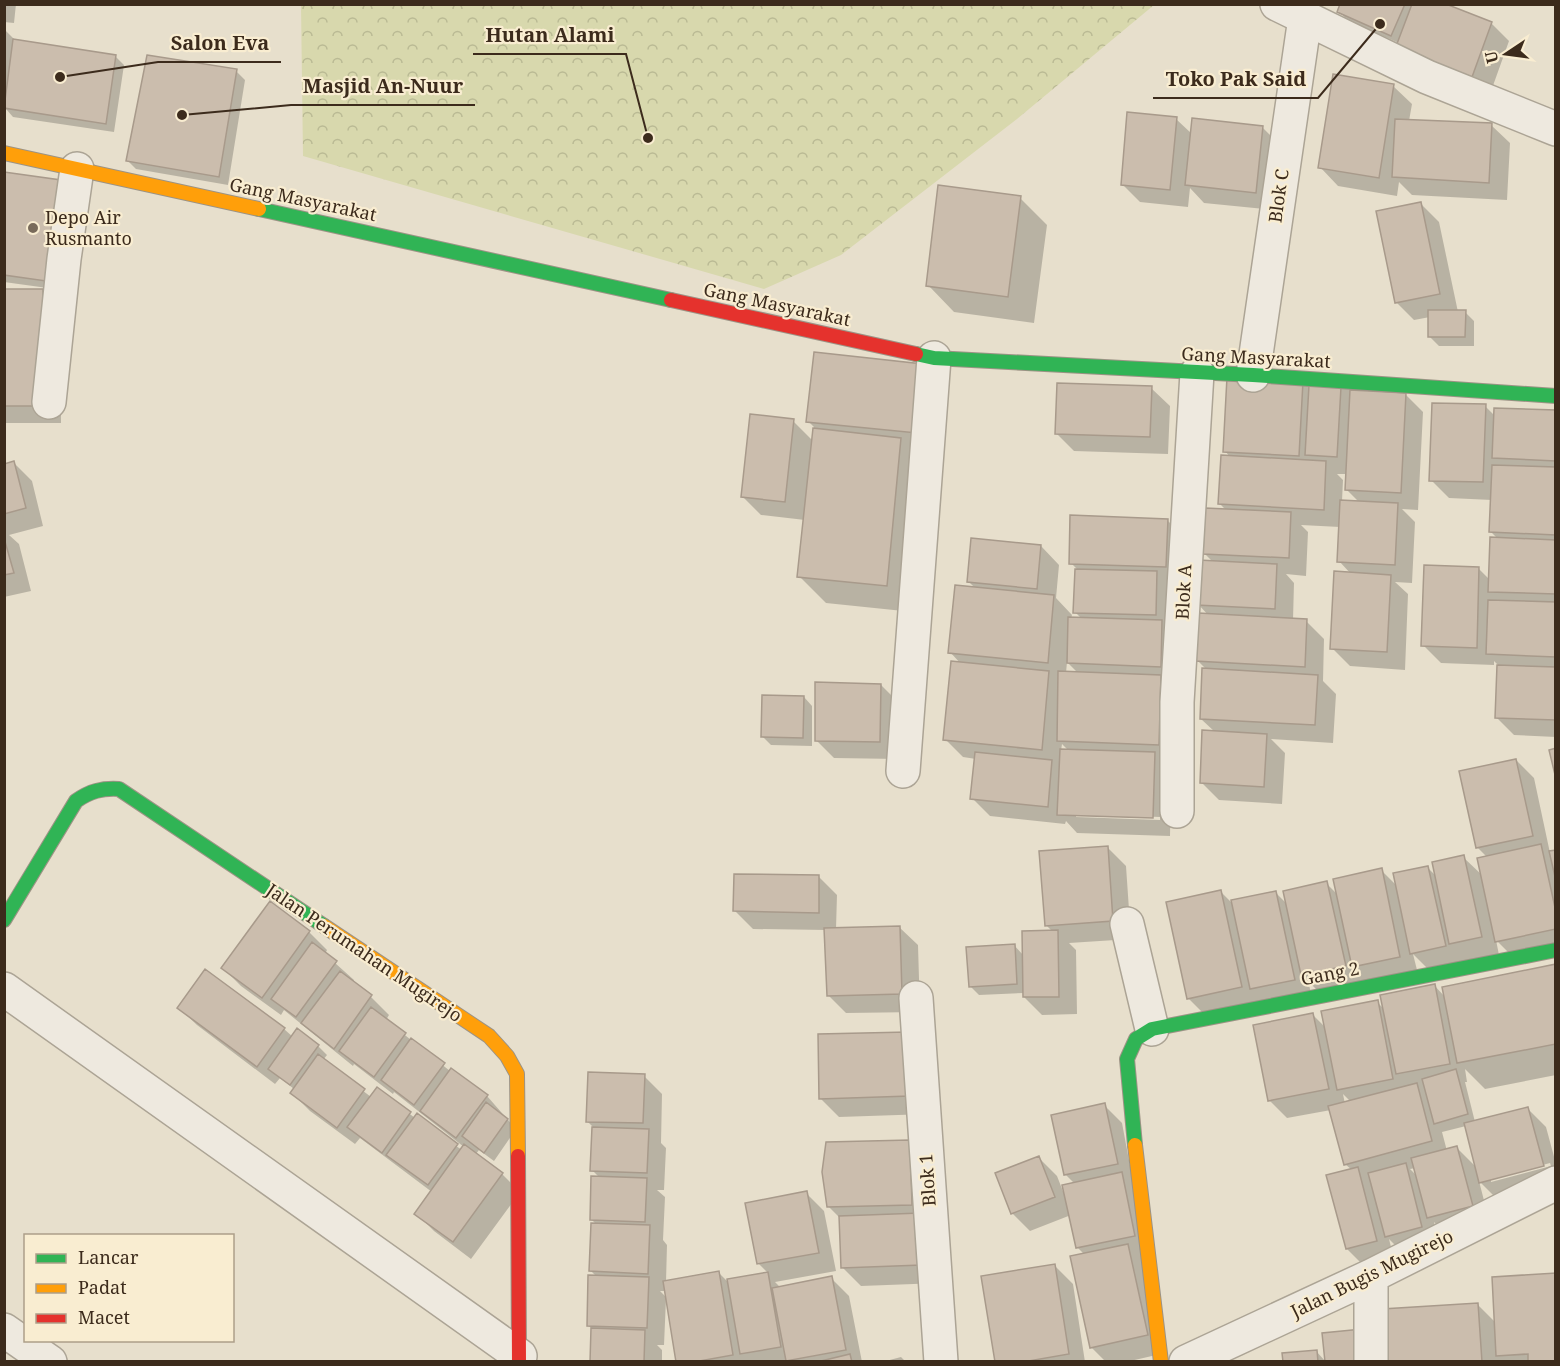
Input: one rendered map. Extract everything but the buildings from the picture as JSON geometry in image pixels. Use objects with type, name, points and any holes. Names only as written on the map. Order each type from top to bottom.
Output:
[{"type":"street","points":[[1291,11],[1427,77],[1556,129]]},
{"type":"street","name":"Blok C","points":[[1253,375],[1291,11]]},
{"type":"street","name":"Gang Masyarakat","points":[[4,153],[934,358],[1253,375],[1556,396]]},
{"type":"street","points":[[49,402],[64,259],[77,169]]},
{"type":"street","points":[[903,771],[934,358]]},
{"type":"street","name":"Blok A","points":[[1177,811],[1177,702],[1197,373]]},
{"type":"street","name":"Jalan Perumahan Mugirejo","points":[[4,920],[76,801],[90,791],[101,788],[119,789],[489,1036],[507,1056],[517,1074],[519,1359]]},
{"type":"street","points":[[1127,924],[1152,1029],[1136,1039],[1127,1059],[1161,1362]]},
{"type":"street","name":"Gang 2","points":[[1152,1029],[1285,1001],[1556,950]]},
{"type":"street","name":"Jalan Perumahan Mugirejo","points":[[4,989],[519,1359]]},
{"type":"street","name":"Blok 1","points":[[916,998],[941,1362]]},
{"type":"street","name":"Jalan Bugis Mugirejo","points":[[1186,1362],[1371,1276],[1556,1183]]},
{"type":"street","points":[[1371,1276],[1371,1362]]},
{"type":"street","points":[[4,1330],[50,1362]]},
{"type":"green space","points":[[301,4],[1154,5],[1017,119],[841,255],[764,289],[303,156]]},
{"type":"traffic: fast","points":[[259,209],[671,300]]},
{"type":"traffic: fast","points":[[916,354],[934,358],[1253,375],[1556,396]]},
{"type":"traffic: fast","points":[[4,920],[76,801],[91,793],[119,789],[324,926]]},
{"type":"traffic: fast","points":[[1135,1145],[1127,1059],[1136,1039],[1152,1029],[1556,950]]},
{"type":"traffic: slow","points":[[4,153],[259,209]]},
{"type":"traffic: slow","points":[[324,926],[489,1036],[507,1056],[517,1074],[518,1156]]},
{"type":"traffic: slow","points":[[1135,1145],[1161,1362]]},
{"type":"traffic: jam","points":[[671,300],[916,354]]},
{"type":"traffic: jam","points":[[518,1156],[519,1362]]},
{"type":"place","name":"Toko Pak Said","points":[[1380,24]]},
{"type":"place","name":"Salon Eva","points":[[60,77]]},
{"type":"place","name":"Masjid An-Nuur","points":[[182,115]]},
{"type":"place","name":"Hutan Alami","points":[[648,138]]},
{"type":"place","name":"Depo Air Rusmanto","points":[[33,228]]}]
